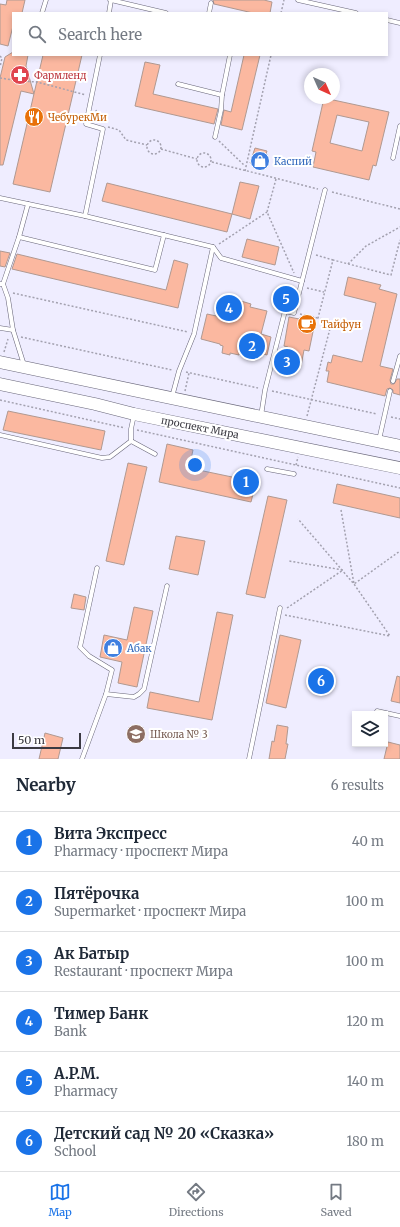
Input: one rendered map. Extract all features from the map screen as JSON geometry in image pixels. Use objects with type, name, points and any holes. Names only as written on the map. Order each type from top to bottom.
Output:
[{"type":"main road","points":[[0,362],[400,446]]},
{"type":"main road","points":[[95,404],[94,393],[100,383]]},
{"type":"main road","name":"проспект Мира","points":[[0,386],[95,404],[134,414],[400,468]]},
{"type":"lane","points":[[42,12],[46,0]]},
{"type":"lane","points":[[109,12],[110,0],[162,12]]},
{"type":"lane","points":[[298,0],[352,12]]},
{"type":"lane","points":[[209,12],[211,3]]},
{"type":"lane","points":[[388,20],[400,23]]},
{"type":"lane","points":[[85,216],[103,129],[86,124],[100,56]]},
{"type":"lane","points":[[215,137],[230,56]]},
{"type":"lane","points":[[178,84],[222,95]]},
{"type":"lane","points":[[393,158],[400,126]]},
{"type":"lane","points":[[260,417],[265,390],[285,311],[294,313],[300,287],[299,280],[309,253],[324,190]]},
{"type":"lane","points":[[0,198],[85,216],[213,247],[221,258],[299,280]]},
{"type":"lane","points":[[25,368],[14,336],[6,291],[1,284],[19,237],[28,204]]},
{"type":"lane","points":[[19,237],[155,270],[164,235]]},
{"type":"lane","points":[[172,398],[179,371],[194,334],[213,247]]},
{"type":"lane","points":[[0,328],[13,330]]},
{"type":"lane","points":[[393,381],[400,356]]},
{"type":"lane","points":[[379,442],[390,391]]},
{"type":"lane","points":[[131,441],[131,429],[134,414]]},
{"type":"lane","points":[[0,435],[102,458],[110,457],[131,441]]},
{"type":"lane","points":[[131,441],[155,454]]},
{"type":"lane","points":[[267,469],[294,474]]},
{"type":"lane","points":[[82,759],[106,694],[112,670],[89,656],[80,647],[97,568]]},
{"type":"lane","points":[[106,694],[134,697],[144,689],[167,586]]},
{"type":"lane","points":[[249,759],[280,608]]},
{"type":"lane","points":[[388,713],[400,716]]},
{"type":"path","points":[[281,12],[284,0]]},
{"type":"path","points":[[0,56],[2,58],[0,67]]},
{"type":"path","points":[[245,171],[271,56]]},
{"type":"path","points":[[0,78],[20,82],[37,82],[92,97],[99,124]]},
{"type":"path","points":[[106,126],[119,130],[126,140],[147,146]]},
{"type":"path","points":[[215,137],[246,167]]},
{"type":"path","points":[[155,140],[160,143],[161,149],[159,153],[151,154],[147,150],[147,146],[150,141],[155,140]]},
{"type":"path","points":[[161,149],[197,158]]},
{"type":"path","points":[[197,158],[200,154],[206,153],[210,156],[212,162]]},
{"type":"path","points":[[197,158],[197,162],[202,168],[210,166],[212,162]]},
{"type":"path","points":[[212,162],[400,209]]},
{"type":"path","points":[[276,179],[267,212],[299,280]]},
{"type":"path","points":[[213,247],[267,212]]},
{"type":"path","points":[[348,264],[366,246],[400,227]]},
{"type":"path","points":[[309,253],[391,275],[400,240]]},
{"type":"path","points":[[318,318],[333,260]]},
{"type":"path","points":[[300,287],[324,292]]},
{"type":"path","points":[[6,291],[194,334]]},
{"type":"path","points":[[294,313],[332,321],[311,399]]},
{"type":"path","points":[[14,336],[400,419]]},
{"type":"path","points":[[184,395],[189,373]]},
{"type":"path","points":[[0,400],[400,488]]},
{"type":"path","points":[[340,510],[354,584]]},
{"type":"path","points":[[279,614],[390,636],[343,570],[298,519]]},
{"type":"path","points":[[354,584],[400,551]]},
{"type":"path","points":[[289,561],[343,570]]},
{"type":"path","points":[[279,614],[343,570]]},
{"type":"building","points":[[7,0],[25,0],[22,12],[12,12],[12,30],[8,46],[0,44],[0,4],[6,5]]},
{"type":"building","points":[[213,0],[264,0],[272,2],[270,12],[249,12],[214,4]]},
{"type":"building","points":[[12,53],[12,56],[28,56],[26,66],[34,94],[21,91],[3,165],[0,165],[0,78],[5,57]]},
{"type":"building","points":[[43,56],[82,56],[50,192],[13,184]]},
{"type":"building","points":[[244,56],[260,56],[242,130],[221,125],[224,110],[231,112]]},
{"type":"building","points":[[145,62],[160,65],[153,94],[218,109],[214,124],[135,106]]},
{"type":"building","points":[[340,101],[389,112],[376,166],[373,165],[369,180],[313,167],[316,152],[312,151],[323,104],[340,104]],"holes":[[[337,115],[369,122],[362,151],[330,143]]]},
{"type":"building","points":[[255,148],[267,151],[262,166],[250,163]]},
{"type":"building","points":[[240,182],[259,186],[250,219],[232,214]]},
{"type":"building","points":[[107,183],[232,214],[227,232],[102,201]]},
{"type":"building","points":[[247,239],[279,247],[275,265],[242,257]]},
{"type":"building","points":[[0,251],[10,253],[5,267],[0,266]]},
{"type":"building","points":[[17,254],[166,290],[174,260],[188,264],[178,308],[12,269]]},
{"type":"building","points":[[348,277],[381,285],[379,289],[397,294],[380,366],[393,369],[390,380],[391,384],[394,384],[397,379],[400,379],[400,395],[393,393],[393,390],[390,388],[387,389],[385,396],[327,382],[329,371],[326,371],[328,362],[331,363],[333,355],[362,362],[376,303],[344,295]]},
{"type":"building","points":[[279,291],[295,295],[292,306],[277,302]]},
{"type":"building","points":[[226,300],[240,304],[241,301],[251,304],[250,307],[267,311],[261,334],[271,337],[267,355],[240,348],[239,355],[230,353],[230,355],[222,353],[223,346],[220,344],[201,339],[207,314],[221,317]]},
{"type":"building","points":[[289,317],[315,322],[309,351],[304,350],[301,366],[298,371],[290,373],[284,367],[288,347],[284,346]]},
{"type":"building","points":[[8,411],[105,431],[101,450],[3,430]]},
{"type":"building","points":[[167,444],[193,450],[189,468],[256,482],[251,502],[159,482]]},
{"type":"building","points":[[128,463],[147,467],[124,565],[106,561]]},
{"type":"building","points":[[337,484],[400,498],[400,518],[333,503]]},
{"type":"building","points":[[268,496],[287,500],[265,598],[246,594]]},
{"type":"building","points":[[176,536],[205,541],[198,575],[169,569]]},
{"type":"building","points":[[74,594],[86,597],[84,610],[71,608]]},
{"type":"building","points":[[134,607],[153,611],[137,687],[118,683],[122,662],[100,657],[104,635],[127,640]]},
{"type":"building","points":[[217,612],[233,615],[212,720],[147,708],[150,692],[199,702]]},
{"type":"building","points":[[280,635],[301,640],[286,708],[266,703]]},
{"type":"building","points":[[397,676],[400,677],[400,703],[391,701]]},
{"type":"building","points":[[277,725],[288,727],[286,744],[288,744],[285,759],[269,759],[272,741],[274,742]]},
{"type":"building","points":[[45,733],[63,738],[58,759],[39,759]]},
{"type":"building","points":[[388,742],[400,745],[400,759],[384,759]]},
{"type":"place","name":"Фармленд","points":[[20,75]]},
{"type":"place","name":"ЧебурекМи","points":[[34,117]]},
{"type":"place","name":"Каспий","points":[[260,161]]},
{"type":"place","name":"А.Р.М.","points":[[286,299]]},
{"type":"place","name":"Тимер Банк","points":[[229,308]]},
{"type":"place","name":"Тайфун","points":[[307,324]]},
{"type":"place","name":"Пятёрочка","points":[[252,346]]},
{"type":"place","name":"Ак Батыр","points":[[287,362]]},
{"type":"place","name":"Вита Экспресс","points":[[246,482]]},
{"type":"place","name":"Абак","points":[[113,648]]},
{"type":"place","name":"Детский сад № 20 «Сказка»","points":[[321,681]]},
{"type":"place","name":"Школа № 3","points":[[136,734]]}]
